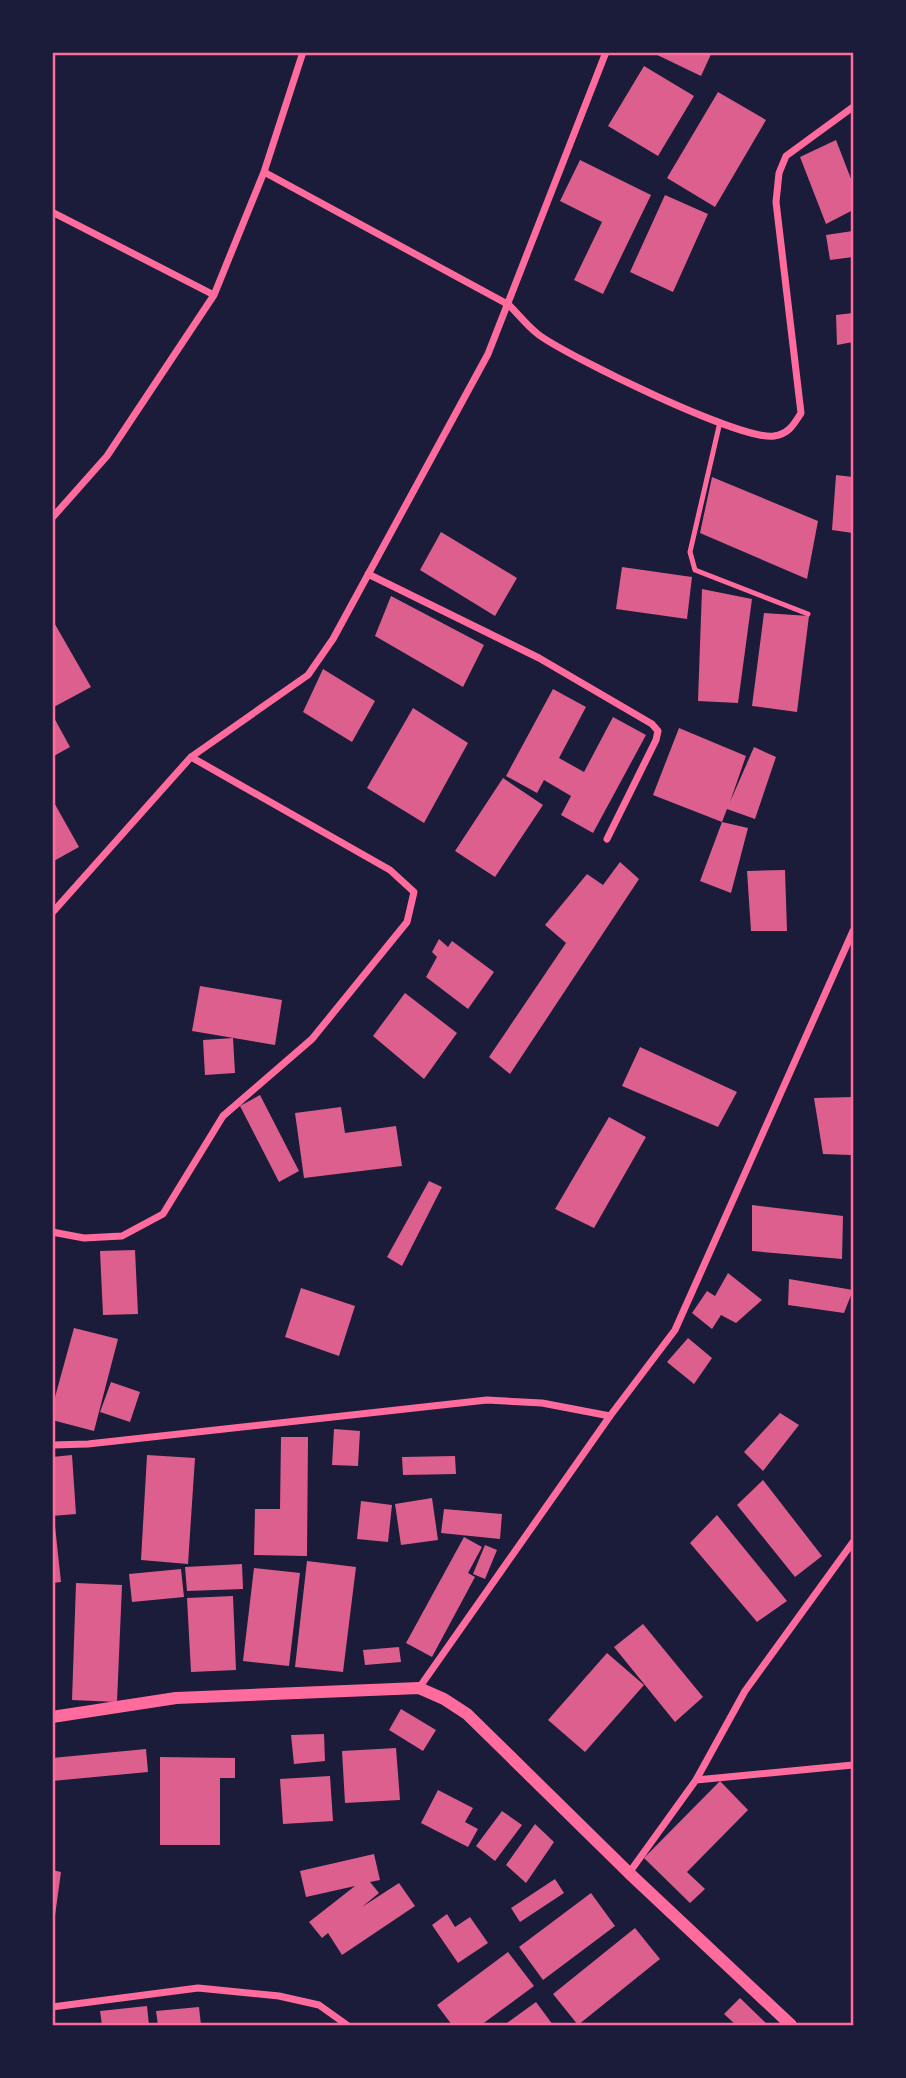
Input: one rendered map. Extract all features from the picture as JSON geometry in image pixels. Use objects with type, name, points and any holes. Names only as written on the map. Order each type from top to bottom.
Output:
[{"type":"street","points":[[52,517],[107,456],[214,295],[264,172],[303,52]]},
{"type":"street","points":[[52,913],[191,757],[308,675],[333,639],[488,354],[606,52]]},
{"type":"street","points":[[264,172],[509,305],[539,335],[625,382],[720,422],[773,437],[791,429],[801,413],[776,202],[779,173],[786,156],[853,107]]},
{"type":"street","points":[[52,212],[214,295]]},
{"type":"street","points":[[368,574],[539,658],[652,724],[657,731],[656,740],[607,839]]},
{"type":"street","points":[[52,1232],[84,1238],[122,1236],[163,1214],[223,1116],[312,1039],[407,922],[414,892],[390,870],[191,757]]},
{"type":"street","points":[[419,1688],[610,1416],[675,1329],[853,931]]},
{"type":"street","points":[[52,1445],[88,1444],[488,1400],[542,1404],[610,1416]]},
{"type":"street","points":[[628,1873],[696,1780],[745,1691],[853,1542]]},
{"type":"street","points":[[52,1717],[176,1698],[419,1688],[444,1699],[467,1714],[628,1873],[791,2025]]},
{"type":"street","points":[[696,1780],[853,1765]]},
{"type":"street","points":[[52,2007],[198,1988],[279,1996],[319,2005],[347,2025]]},
{"type":"lane","points":[[720,422],[690,552],[695,570],[808,614]]},
{"type":"building","points":[[651,52],[712,52],[701,76]]},
{"type":"building","points":[[644,66],[694,96],[658,156],[608,126]]},
{"type":"building","points":[[718,92],[766,120],[715,207],[667,178]]},
{"type":"building","points":[[836,140],[853,184],[853,210],[826,224],[800,157]]},
{"type":"building","points":[[580,160],[651,195],[603,294],[574,280],[602,222],[560,201]]},
{"type":"building","points":[[665,195],[708,214],[673,292],[630,272]]},
{"type":"building","points":[[853,231],[853,257],[830,260],[826,235]]},
{"type":"building","points":[[853,313],[853,342],[837,345],[836,315]]},
{"type":"building","points":[[836,475],[853,477],[853,533],[832,530]]},
{"type":"building","points":[[712,477],[818,521],[807,579],[700,533]]},
{"type":"building","points":[[441,532],[517,578],[495,616],[420,570]]},
{"type":"building","points":[[622,567],[692,577],[687,619],[616,609]]},
{"type":"building","points":[[702,589],[752,599],[738,703],[698,701]]},
{"type":"building","points":[[391,596],[484,645],[463,687],[375,636]]},
{"type":"building","points":[[764,613],[809,616],[797,712],[752,706]]},
{"type":"building","points":[[52,619],[91,687],[52,708]]},
{"type":"building","points":[[323,669],[375,701],[352,742],[303,712]]},
{"type":"building","points":[[553,689],[586,707],[559,758],[584,772],[613,717],[646,735],[593,833],[561,815],[571,796],[544,780],[537,793],[506,776]]},
{"type":"building","points":[[413,708],[468,743],[424,823],[367,788]]},
{"type":"building","points":[[52,714],[70,747],[52,757]]},
{"type":"building","points":[[679,728],[746,756],[730,802],[754,747],[776,757],[755,819],[727,809],[722,822],[653,795]]},
{"type":"building","points":[[503,778],[543,805],[495,877],[455,851]]},
{"type":"building","points":[[52,799],[79,847],[52,862]]},
{"type":"building","points":[[722,822],[748,828],[731,893],[700,881]]},
{"type":"building","points":[[620,862],[639,879],[510,1074],[489,1057],[566,943],[545,925],[587,874],[603,885]]},
{"type":"building","points":[[785,870],[787,931],[751,931],[747,871]]},
{"type":"building","points":[[439,939],[448,947],[452,941],[494,972],[468,1009],[426,977],[437,957],[432,952]]},
{"type":"building","points":[[200,986],[282,1000],[275,1045],[192,1031]]},
{"type":"building","points":[[405,993],[457,1033],[424,1079],[373,1036]]},
{"type":"building","points":[[233,1038],[235,1073],[205,1075],[203,1040]]},
{"type":"building","points":[[640,1047],[737,1092],[718,1127],[622,1086]]},
{"type":"building","points":[[260,1095],[299,1171],[279,1182],[240,1106]]},
{"type":"building","points":[[853,1097],[851,1155],[823,1154],[814,1098]]},
{"type":"building","points":[[341,1107],[345,1133],[396,1126],[402,1166],[304,1178],[295,1113]]},
{"type":"building","points":[[609,1117],[646,1137],[594,1228],[555,1209]]},
{"type":"building","points":[[429,1181],[442,1187],[402,1266],[387,1257]]},
{"type":"building","points":[[752,1205],[843,1216],[842,1259],[752,1251]]},
{"type":"building","points":[[135,1250],[138,1314],[103,1315],[100,1251]]},
{"type":"building","points":[[728,1273],[762,1300],[736,1323],[721,1315],[712,1329],[692,1313],[707,1291],[715,1296]]},
{"type":"building","points":[[789,1279],[853,1290],[844,1313],[788,1305]]},
{"type":"building","points":[[301,1288],[355,1306],[339,1356],[285,1337]]},
{"type":"building","points":[[74,1328],[118,1339],[94,1431],[52,1420],[52,1408]]},
{"type":"building","points":[[688,1338],[712,1358],[694,1384],[667,1362]]},
{"type":"building","points":[[111,1382],[140,1392],[130,1422],[100,1412]]},
{"type":"building","points":[[780,1413],[799,1425],[763,1471],[744,1452]]},
{"type":"building","points":[[334,1429],[360,1431],[358,1466],[332,1465]]},
{"type":"building","points":[[281,1437],[308,1437],[307,1556],[254,1555],[255,1509],[280,1509]]},
{"type":"building","points":[[72,1455],[76,1514],[52,1516],[52,1457]]},
{"type":"building","points":[[147,1455],[195,1458],[188,1564],[141,1560]]},
{"type":"building","points":[[455,1456],[456,1474],[403,1475],[402,1457]]},
{"type":"building","points":[[763,1480],[822,1556],[795,1577],[737,1505]]},
{"type":"building","points":[[432,1498],[438,1540],[401,1545],[395,1504]]},
{"type":"building","points":[[361,1501],[392,1505],[388,1542],[357,1539]]},
{"type":"building","points":[[444,1509],[502,1514],[500,1539],[441,1533]]},
{"type":"building","points":[[717,1515],[787,1601],[757,1622],[690,1543]]},
{"type":"building","points":[[52,1526],[55,1526],[61,1582],[52,1583]]},
{"type":"building","points":[[464,1537],[482,1547],[468,1573],[475,1577],[432,1657],[406,1643]]},
{"type":"building","points":[[485,1545],[497,1550],[485,1579],[473,1574]]},
{"type":"building","points":[[307,1561],[356,1567],[343,1672],[295,1667]]},
{"type":"building","points":[[242,1564],[243,1589],[187,1591],[185,1567]]},
{"type":"building","points":[[254,1568],[300,1573],[289,1666],[243,1661]]},
{"type":"building","points":[[181,1569],[184,1597],[132,1602],[129,1574]]},
{"type":"building","points":[[76,1583],[122,1585],[117,1702],[72,1700]]},
{"type":"building","points":[[233,1596],[236,1670],[191,1672],[187,1598]]},
{"type":"building","points":[[643,1624],[703,1697],[675,1722],[614,1647]]},
{"type":"building","points":[[399,1647],[401,1662],[365,1665],[363,1650]]},
{"type":"building","points":[[607,1653],[644,1685],[585,1752],[548,1720]]},
{"type":"building","points":[[401,1709],[436,1730],[423,1751],[389,1730]]},
{"type":"building","points":[[324,1734],[325,1761],[294,1764],[291,1735]]},
{"type":"building","points":[[396,1748],[400,1800],[345,1803],[342,1751]]},
{"type":"building","points":[[146,1749],[148,1772],[52,1781],[52,1758]]},
{"type":"building","points":[[160,1757],[235,1758],[235,1778],[220,1778],[220,1845],[160,1845]]},
{"type":"building","points":[[330,1776],[333,1821],[283,1824],[280,1779]]},
{"type":"building","points":[[720,1781],[748,1810],[687,1872],[705,1889],[690,1903],[644,1858]]},
{"type":"building","points":[[438,1790],[473,1808],[465,1822],[478,1829],[468,1847],[421,1823]]},
{"type":"building","points":[[502,1811],[522,1825],[495,1861],[476,1846]]},
{"type":"building","points":[[535,1824],[554,1842],[526,1883],[506,1865]]},
{"type":"building","points":[[374,1854],[380,1880],[370,1882],[379,1893],[362,1907],[399,1883],[415,1906],[342,1955],[328,1933],[322,1938],[309,1922],[355,1886],[306,1897],[300,1871]]},
{"type":"building","points":[[52,1870],[61,1872],[54,1923],[52,1923]]},
{"type":"building","points":[[555,1879],[564,1893],[520,1922],[511,1908]]},
{"type":"building","points":[[591,1893],[615,1926],[543,1980],[519,1947]]},
{"type":"building","points":[[447,1914],[455,1927],[470,1917],[488,1943],[458,1963],[432,1925]]},
{"type":"building","points":[[635,1928],[660,1959],[578,2025],[553,1994]]},
{"type":"building","points":[[508,1952],[534,1986],[481,2025],[452,2025],[437,2005]]},
{"type":"building","points":[[740,1998],[768,2025],[736,2025],[724,2014]]},
{"type":"building","points":[[536,2002],[553,2025],[504,2025]]},
{"type":"building","points":[[147,2006],[149,2025],[102,2025],[100,2011]]},
{"type":"building","points":[[199,2007],[201,2025],[158,2025],[156,2011]]}]
